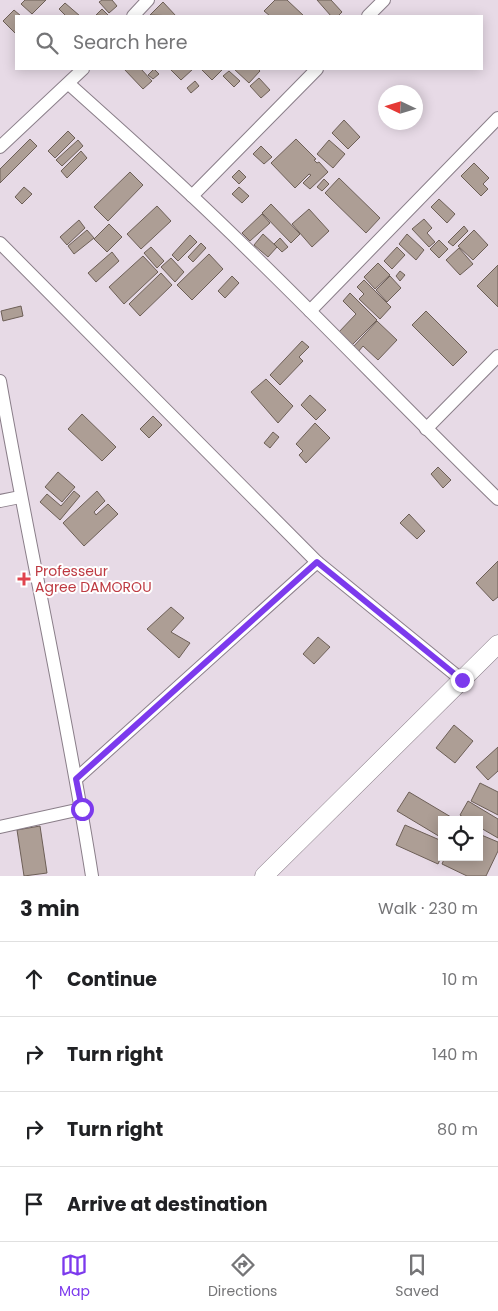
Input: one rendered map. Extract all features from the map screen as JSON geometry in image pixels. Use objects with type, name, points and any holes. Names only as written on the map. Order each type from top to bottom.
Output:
[{"type":"street","points":[[134,15],[148,0]]},
{"type":"street","points":[[369,15],[384,0]]},
{"type":"street","points":[[0,147],[82,70]]},
{"type":"street","points":[[192,196],[316,70]]},
{"type":"street","points":[[69,84],[192,196],[498,499]]},
{"type":"street","points":[[310,311],[498,118]]},
{"type":"street","points":[[0,243],[317,562],[462,680]]},
{"type":"street","points":[[426,429],[498,356]]},
{"type":"street","points":[[0,382],[20,497],[82,809],[92,876]]},
{"type":"street","points":[[0,501],[20,497]]},
{"type":"street","points":[[76,779],[317,562]]},
{"type":"street","points":[[264,876],[498,644]]},
{"type":"street","points":[[0,827],[82,809]]},
{"type":"building","points":[[25,0],[46,0],[32,14],[21,4]]},
{"type":"building","points":[[102,0],[112,0],[117,6],[109,13],[99,2]]},
{"type":"building","points":[[275,0],[287,0],[303,15],[269,15],[264,11]]},
{"type":"building","points":[[317,0],[331,0],[342,12],[339,15],[330,15]]},
{"type":"building","points":[[163,2],[175,15],[150,15]]},
{"type":"building","points":[[65,3],[79,15],[65,15],[59,9]]},
{"type":"building","points":[[102,9],[108,15],[96,15]]},
{"type":"building","points":[[14,10],[20,15],[15,15],[15,33],[3,21]]},
{"type":"building","points":[[125,70],[142,70],[152,81],[143,89]]},
{"type":"building","points":[[153,70],[159,74],[153,79],[148,75]]},
{"type":"building","points":[[171,70],[192,70],[181,80]]},
{"type":"building","points":[[202,70],[222,70],[212,80]]},
{"type":"building","points":[[235,70],[259,70],[249,83]]},
{"type":"building","points":[[229,71],[240,81],[234,87],[223,76]]},
{"type":"building","points":[[259,78],[270,90],[261,98],[250,86]]},
{"type":"building","points":[[195,81],[199,86],[191,93],[187,88]]},
{"type":"building","points":[[344,120],[360,137],[348,149],[332,133]]},
{"type":"building","points":[[68,131],[75,138],[55,158],[48,151]]},
{"type":"building","points":[[30,139],[37,146],[0,183],[0,169]]},
{"type":"building","points":[[296,139],[316,159],[314,160],[317,163],[319,162],[328,172],[310,189],[303,183],[311,175],[309,174],[295,188],[271,163]]},
{"type":"building","points":[[78,140],[83,146],[62,166],[56,160]]},
{"type":"building","points":[[329,140],[345,154],[333,168],[317,154]]},
{"type":"building","points":[[261,146],[272,157],[264,164],[253,154]]},
{"type":"building","points":[[81,151],[87,158],[67,178],[61,171]]},
{"type":"building","points":[[474,163],[489,178],[483,184],[488,189],[481,196],[461,176]]},
{"type":"building","points":[[239,170],[246,177],[239,184],[232,177]]},
{"type":"building","points":[[130,172],[143,185],[108,221],[94,207]]},
{"type":"building","points":[[339,178],[380,218],[366,233],[325,193]]},
{"type":"building","points":[[324,179],[329,184],[322,191],[317,187]]},
{"type":"building","points":[[24,187],[32,194],[22,204],[15,197]]},
{"type":"building","points":[[239,187],[249,196],[242,203],[232,194]]},
{"type":"building","points":[[439,199],[455,214],[447,223],[431,207]]},
{"type":"building","points":[[271,204],[300,234],[291,243],[262,213]]},
{"type":"building","points":[[157,206],[171,221],[141,249],[127,234]]},
{"type":"building","points":[[309,209],[329,231],[312,247],[292,224]]},
{"type":"building","points":[[262,214],[270,223],[250,241],[242,233]]},
{"type":"building","points":[[424,219],[432,228],[427,233],[435,242],[429,247],[412,229]]},
{"type":"building","points":[[79,220],[85,228],[67,245],[60,237]]},
{"type":"building","points":[[109,224],[122,237],[107,252],[94,239]]},
{"type":"building","points":[[464,226],[468,231],[453,246],[448,242]]},
{"type":"building","points":[[87,230],[94,238],[74,254],[68,246]]},
{"type":"building","points":[[474,230],[488,245],[473,260],[458,246]]},
{"type":"building","points":[[263,234],[277,247],[268,257],[254,245]]},
{"type":"building","points":[[407,234],[424,250],[416,260],[399,244]]},
{"type":"building","points":[[190,235],[197,242],[178,261],[172,255]]},
{"type":"building","points":[[280,238],[288,247],[282,252],[274,244]]},
{"type":"building","points":[[439,240],[448,249],[439,258],[430,249]]},
{"type":"building","points":[[201,243],[206,248],[193,262],[188,257]]},
{"type":"building","points":[[151,247],[164,261],[157,268],[144,253]]},
{"type":"building","points":[[397,247],[405,255],[392,269],[384,261]]},
{"type":"building","points":[[459,248],[473,264],[460,275],[446,260]]},
{"type":"building","points":[[112,252],[119,261],[96,282],[88,273]]},
{"type":"building","points":[[209,254],[223,269],[192,300],[177,285]]},
{"type":"building","points":[[143,256],[158,272],[124,304],[109,287]]},
{"type":"building","points":[[171,258],[184,272],[175,282],[161,267]]},
{"type":"building","points":[[378,263],[390,275],[375,289],[364,277]]},
{"type":"building","points":[[498,265],[498,307],[477,286]]},
{"type":"building","points":[[400,271],[405,275],[400,281],[396,276]]},
{"type":"building","points":[[161,273],[172,285],[140,316],[129,304]]},
{"type":"building","points":[[232,276],[239,283],[225,298],[218,291]]},
{"type":"building","points":[[390,276],[401,288],[387,302],[376,290]]},
{"type":"building","points":[[364,280],[391,307],[380,319],[359,299],[364,294],[357,287]]},
{"type":"building","points":[[350,293],[377,320],[351,346],[338,333],[356,314],[343,301]]},
{"type":"building","points":[[21,306],[23,316],[3,321],[1,311]]},
{"type":"building","points":[[426,311],[467,352],[453,366],[412,325]]},
{"type":"building","points":[[377,321],[397,340],[378,360],[363,346],[358,352],[353,347]]},
{"type":"building","points":[[302,341],[309,347],[299,357],[303,361],[280,385],[270,375]]},
{"type":"building","points":[[266,379],[293,406],[278,423],[251,392]]},
{"type":"building","points":[[310,395],[326,410],[316,420],[301,405]]},
{"type":"building","points":[[82,414],[116,447],[102,461],[68,429]]},
{"type":"building","points":[[153,416],[162,425],[149,438],[140,429]]},
{"type":"building","points":[[315,423],[330,438],[306,463],[299,455],[303,451],[296,444]]},
{"type":"building","points":[[273,432],[279,437],[270,448],[264,443]]},
{"type":"building","points":[[438,467],[451,480],[443,488],[431,474]]},
{"type":"building","points":[[58,472],[75,487],[62,502],[45,487]]},
{"type":"building","points":[[74,491],[80,496],[60,520],[40,502],[47,494],[61,506]]},
{"type":"building","points":[[97,491],[105,501],[94,512],[96,515],[108,504],[118,514],[84,546],[63,523]]},
{"type":"building","points":[[409,514],[425,531],[417,539],[400,523]]},
{"type":"building","points":[[498,561],[498,597],[493,601],[476,583]]},
{"type":"building","points":[[171,607],[184,618],[171,632],[190,643],[179,658],[147,629]]},
{"type":"building","points":[[318,637],[330,647],[314,664],[303,654]]},
{"type":"building","points":[[454,725],[473,741],[455,763],[436,748]]},
{"type":"building","points":[[498,747],[498,771],[488,780],[476,767]]},
{"type":"building","points":[[480,783],[498,792],[498,815],[471,801]]},
{"type":"building","points":[[409,792],[449,816],[438,816],[438,836],[397,811]]},
{"type":"building","points":[[468,801],[498,819],[498,838],[483,829],[483,816],[460,815]]},
{"type":"building","points":[[405,825],[438,839],[439,861],[438,864],[396,845]]},
{"type":"building","points":[[40,826],[47,873],[24,876],[17,830]]},
{"type":"building","points":[[483,836],[498,842],[498,851],[486,876],[467,876],[442,864],[443,861],[483,861]]},
{"type":"place","name":"Professeur Agree DAMOROU","points":[[24,579]]},
{"type":"route","points":[[82,809],[76,779],[317,562],[462,680]]}]
